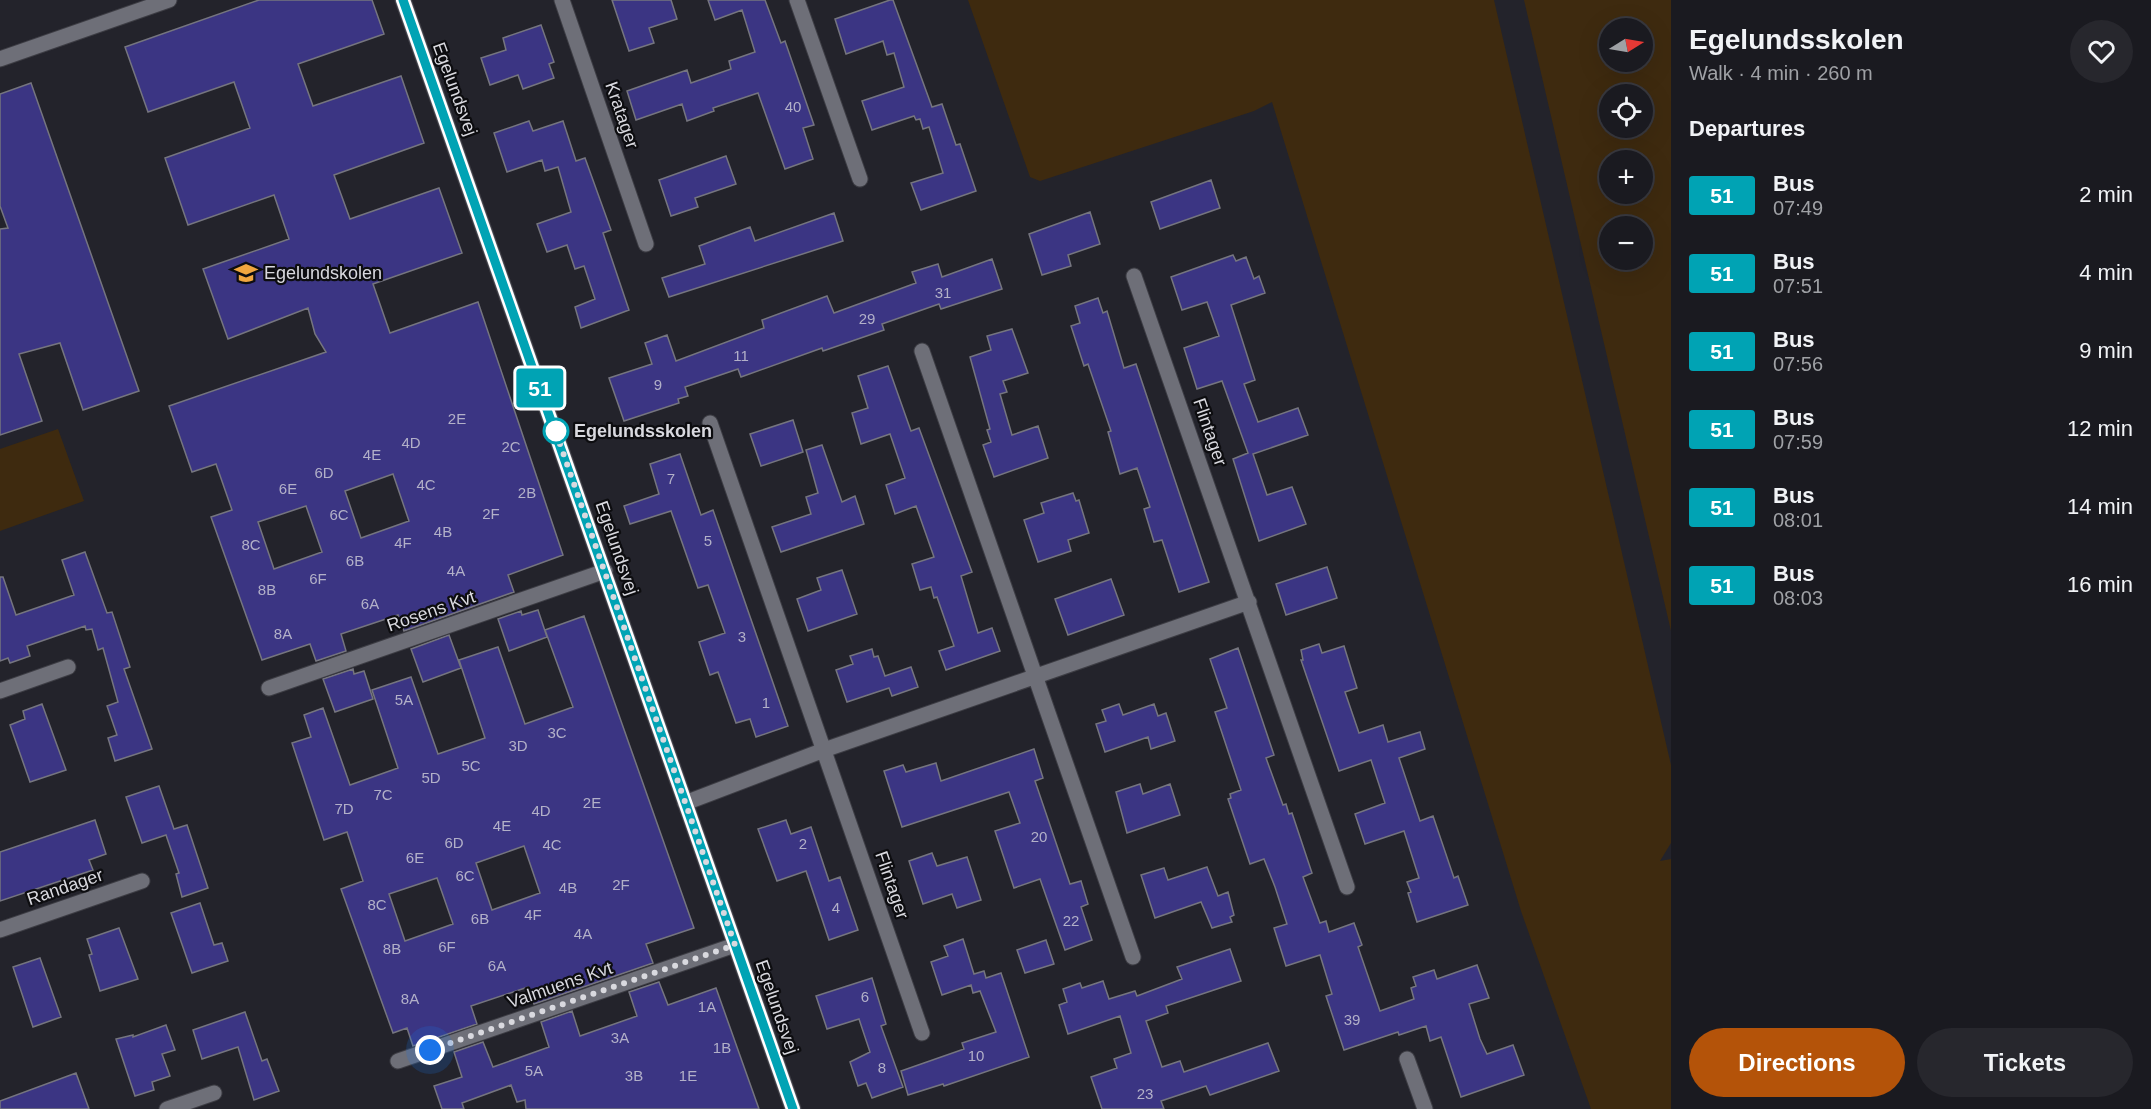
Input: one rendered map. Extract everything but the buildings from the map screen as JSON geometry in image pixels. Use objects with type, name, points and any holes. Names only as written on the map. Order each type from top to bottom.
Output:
[{"type":"street","points":[[0,59],[169,0]]},
{"type":"street","name":"Egelundsvej","points":[[403,0],[793,1109]]},
{"type":"street","name":"Kratager","points":[[562,0],[646,244]]},
{"type":"street","points":[[797,0],[860,179]]},
{"type":"street","name":"Flintager","points":[[1134,276],[1347,887]]},
{"type":"street","points":[[922,351],[1133,957]]},
{"type":"street","name":"Flintager","points":[[710,423],[922,1033]]},
{"type":"street","name":"Rosens Kvt","points":[[269,688],[605,571]]},
{"type":"street","points":[[685,803],[824,750],[1249,602]]},
{"type":"street","points":[[0,691],[68,667]]},
{"type":"street","name":"Randager","points":[[0,930],[142,881]]},
{"type":"street","name":"Valmuens Kvt","points":[[398,1062],[735,945]]},
{"type":"street","points":[[1407,1059],[1425,1109]]},
{"type":"street","points":[[167,1109],[214,1093]]},
{"type":"shaded area","points":[[968,0],[1494,0],[1671,765],[1671,843],[1660,861],[1671,859],[1671,1109],[1591,1109],[1521,911],[1272,102],[1254,111],[1040,181],[1030,177]]},
{"type":"shaded area","points":[[1524,0],[1671,0],[1671,631]]},
{"type":"shaded area","points":[[58,429],[84,501],[0,531],[0,449]]},
{"type":"bus line","name":"51","points":[[403,0],[793,1109]]},
{"type":"place","name":"Egelundskolen","points":[[246,273]]},
{"type":"place","name":"Egelundsskolen","points":[[556,431]]},
{"type":"route","points":[[430,1050],[735,945],[553,424],[556,431]]}]
